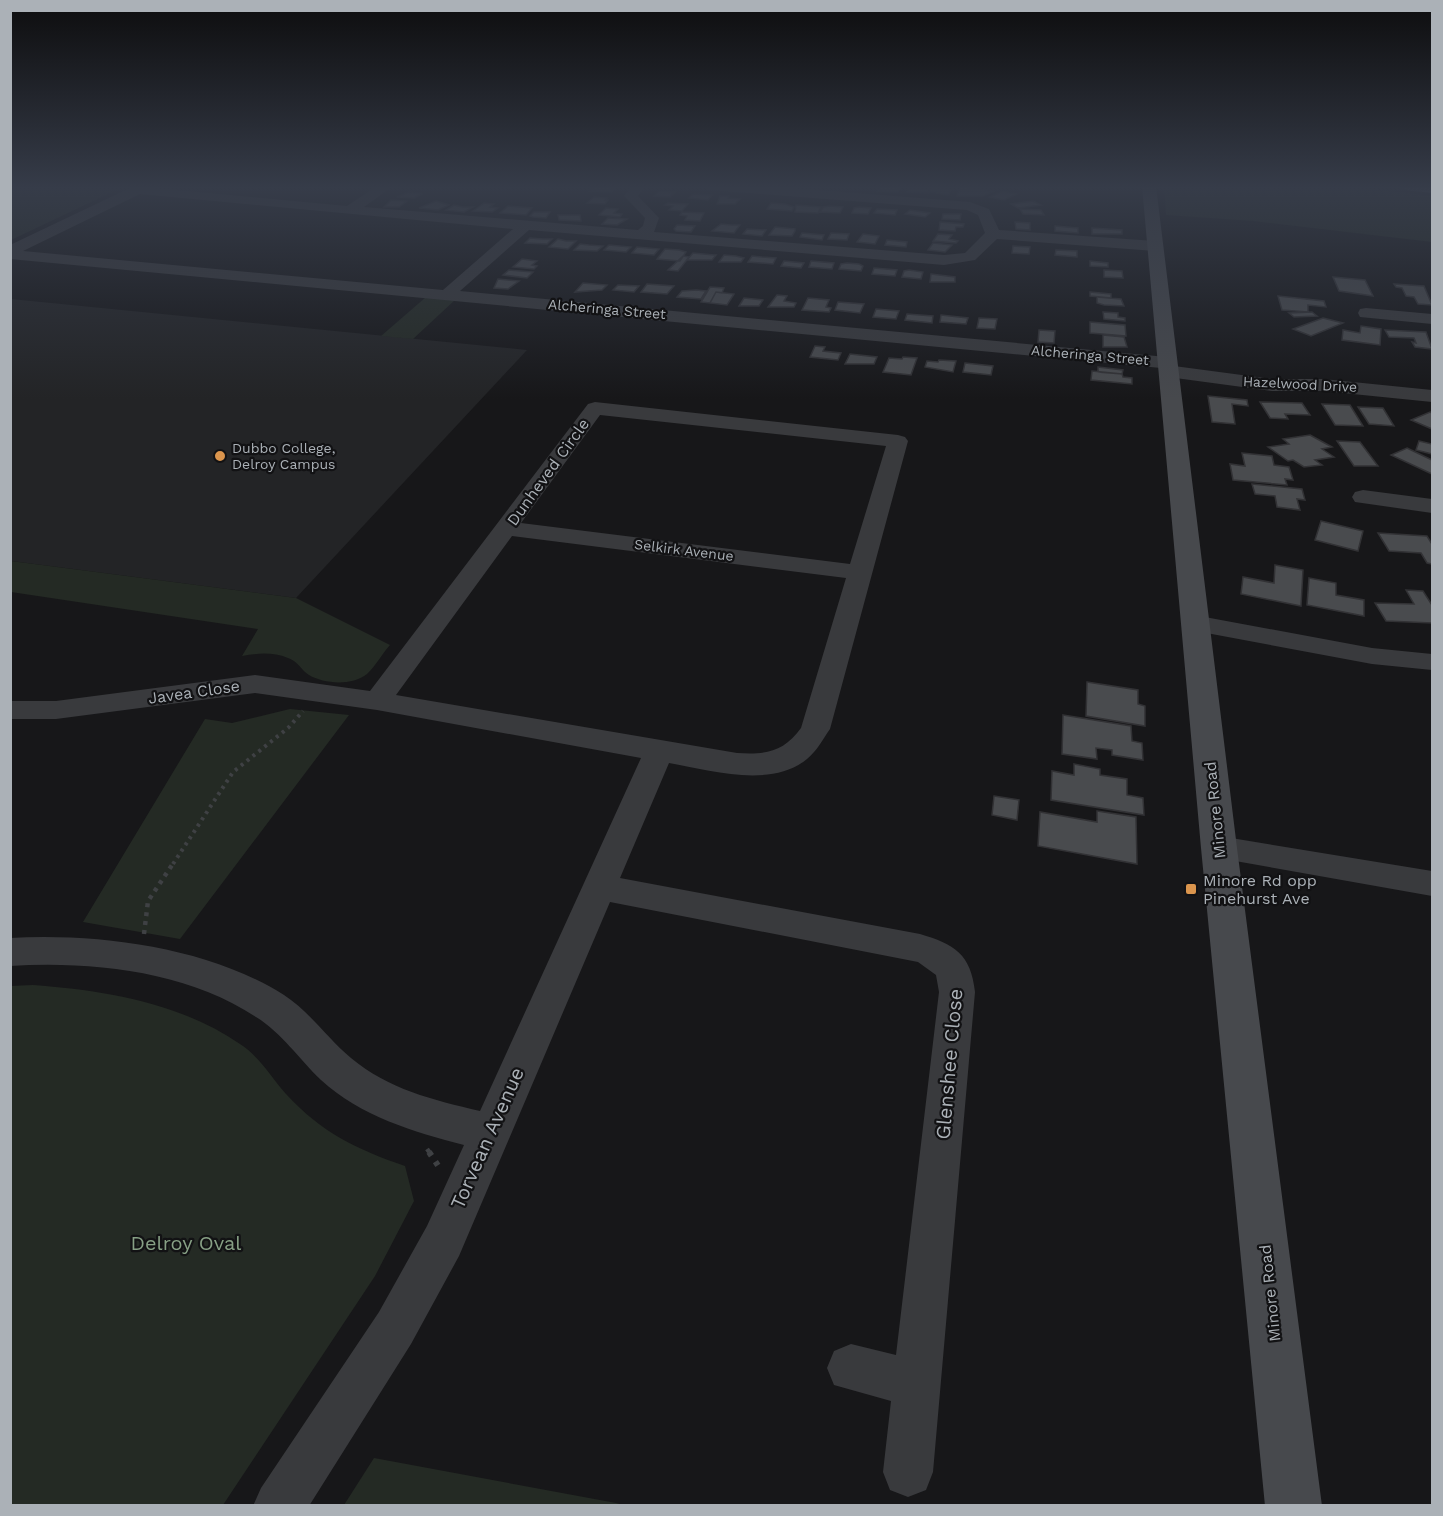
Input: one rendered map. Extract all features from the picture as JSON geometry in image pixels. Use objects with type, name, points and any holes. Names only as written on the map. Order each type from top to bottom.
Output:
[{"type":"street","name":"Alcheringa Street","points":[[60,257],[1167,367]]},
{"type":"street","points":[[448,294],[490,257]]},
{"type":"street","points":[[913,257],[952,260],[971,257]]},
{"type":"street","name":"Minore Road","points":[[1156,257],[1194,623],[1294,1506]]},
{"type":"street","points":[[1366,313],[1432,319]]},
{"type":"street","name":"Hazelwood Drive","points":[[1167,367],[1272,385],[1358,387],[1432,396]]},
{"type":"street","name":"Dunheved Circle","points":[[595,408],[898,441],[815,729],[807,744],[796,754],[773,763],[747,764],[659,751],[377,701],[507,528],[595,408]]},
{"type":"street","points":[[1363,497],[1432,506]]},
{"type":"street","name":"Selkirk Avenue","points":[[507,528],[861,573]]},
{"type":"street","points":[[1194,623],[1372,656],[1432,662]]},
{"type":"street","name":"Javea Close","points":[[10,710],[56,710],[255,684],[377,701]]},
{"type":"street","name":"Torvean Avenue","points":[[279,1506],[395,1328],[443,1241],[659,751]]},
{"type":"street","points":[[1219,848],[1432,884]]},
{"type":"street","name":"Glenshee Close","points":[[598,886],[920,948],[948,960],[954,970],[957,992],[919,1384],[908,1472]]},
{"type":"street","points":[[10,952],[34,949],[82,951],[130,959],[208,978],[242,990],[270,1006],[292,1023],[335,1069],[364,1091],[396,1107],[490,1132]]},
{"type":"street","points":[[851,1368],[919,1384]]},
{"type":"path","points":[[130,959],[144,933],[148,901],[233,772],[288,728],[319,693]]},
{"type":"path","points":[[422,1146],[431,1151],[439,1166],[438,1175]]},
{"type":"shaded area","name":"Dubbo College, Delroy Campus","points":[[11,299],[527,350],[296,598],[11,561]]},
{"type":"green space","points":[[426,297],[455,300],[413,339],[381,336]]},
{"type":"green space","points":[[11,561],[296,598],[390,645],[370,671],[361,678],[346,682],[330,682],[309,675],[294,661],[282,656],[254,654],[242,656],[258,629],[11,592]]},
{"type":"green space","points":[[290,709],[349,715],[180,939],[83,922],[205,719],[232,723]]},
{"type":"green space","name":"Delroy Oval","points":[[33,985],[114,995],[193,1018],[217,1030],[254,1055],[299,1108],[327,1129],[355,1146],[405,1166],[414,1201],[375,1276],[223,1505],[11,1505],[10,986]]},
{"type":"green space","points":[[374,1458],[616,1503],[623,1505],[344,1505]]},
{"type":"building","points":[[659,257],[683,257],[680,261],[657,259]]},
{"type":"building","points":[[682,257],[689,257],[678,271],[668,270]]},
{"type":"building","points":[[690,257],[715,257],[712,260],[687,260]]},
{"type":"building","points":[[723,257],[744,258],[741,262],[719,262]]},
{"type":"building","points":[[752,257],[776,258],[773,264],[748,262]]},
{"type":"building","points":[[522,259],[537,261],[532,265],[537,266],[534,269],[513,267]]},
{"type":"building","points":[[784,261],[804,263],[801,268],[781,266]]},
{"type":"building","points":[[811,261],[834,263],[832,269],[809,267]]},
{"type":"building","points":[[1090,261],[1108,263],[1108,267],[1090,266]]},
{"type":"building","points":[[841,264],[863,266],[861,271],[839,269]]},
{"type":"building","points":[[874,268],[897,270],[895,276],[872,274]]},
{"type":"building","points":[[509,270],[533,272],[527,278],[503,275]]},
{"type":"building","points":[[1104,270],[1122,271],[1123,278],[1104,277]]},
{"type":"building","points":[[904,271],[923,272],[921,279],[902,277]]},
{"type":"building","points":[[931,274],[955,277],[955,282],[930,282]]},
{"type":"building","points":[[1333,277],[1365,280],[1373,296],[1339,291]]},
{"type":"building","points":[[498,279],[519,281],[508,289],[494,288]]},
{"type":"building","points":[[583,283],[607,285],[602,290],[575,292]]},
{"type":"building","points":[[647,284],[674,286],[667,294],[641,292]]},
{"type":"building","points":[[1394,284],[1424,286],[1432,305],[1418,304],[1414,297],[1406,296],[1402,288]]},
{"type":"building","points":[[618,285],[639,286],[634,292],[613,290]]},
{"type":"building","points":[[710,287],[724,288],[722,293],[716,292],[710,303],[701,302]]},
{"type":"building","points":[[682,291],[706,291],[701,299],[677,297]]},
{"type":"building","points":[[716,292],[734,294],[727,305],[710,303]]},
{"type":"building","points":[[1090,292],[1111,294],[1111,298],[1090,296]]},
{"type":"building","points":[[777,295],[787,296],[784,301],[796,303],[794,307],[768,307]]},
{"type":"building","points":[[1278,296],[1324,301],[1326,307],[1308,305],[1308,312],[1282,310]]},
{"type":"building","points":[[1097,297],[1121,299],[1124,306],[1097,303]]},
{"type":"building","points":[[744,298],[763,300],[759,306],[739,306]]},
{"type":"building","points":[[808,298],[829,300],[826,307],[831,308],[829,312],[802,310]]},
{"type":"building","points":[[838,302],[864,304],[860,313],[835,310]]},
{"type":"building","points":[[876,309],[899,311],[896,319],[873,317]]},
{"type":"building","points":[[1103,312],[1118,313],[1118,317],[1125,318],[1125,321],[1104,319]]},
{"type":"building","points":[[1312,312],[1317,316],[1294,317],[1289,313]]},
{"type":"building","points":[[907,314],[933,316],[932,323],[905,320]]},
{"type":"building","points":[[941,315],[968,318],[966,324],[940,322]]},
{"type":"building","points":[[979,318],[997,319],[995,329],[977,328]]},
{"type":"building","points":[[1323,318],[1343,323],[1311,336],[1293,329]]},
{"type":"building","points":[[1090,322],[1125,325],[1126,336],[1090,333]]},
{"type":"building","points":[[1361,326],[1381,329],[1380,345],[1342,340],[1343,330],[1360,333]]},
{"type":"building","points":[[1039,330],[1055,331],[1054,343],[1038,342]]},
{"type":"building","points":[[1385,330],[1426,332],[1432,349],[1415,347],[1412,342],[1416,343],[1414,338],[1389,337]]},
{"type":"building","points":[[1103,335],[1124,337],[1127,347],[1103,347]]},
{"type":"building","points":[[815,346],[825,347],[823,351],[841,353],[838,360],[810,357]]},
{"type":"building","points":[[850,354],[877,357],[874,364],[845,364]]},
{"type":"building","points":[[903,357],[917,358],[911,375],[883,372],[889,358],[902,359]]},
{"type":"building","points":[[939,360],[956,361],[953,372],[925,367],[927,361],[938,362]]},
{"type":"building","points":[[965,363],[993,366],[991,375],[963,372]]},
{"type":"building","points":[[1098,367],[1123,370],[1122,374],[1098,372]]},
{"type":"building","points":[[1092,371],[1122,374],[1123,377],[1132,378],[1132,384],[1091,380]]},
{"type":"building","points":[[1208,396],[1247,400],[1248,406],[1232,404],[1235,424],[1212,422]]},
{"type":"building","points":[[1260,402],[1302,403],[1310,415],[1285,414],[1288,419],[1270,418]]},
{"type":"building","points":[[1322,404],[1350,405],[1363,426],[1335,425]]},
{"type":"building","points":[[1358,407],[1383,408],[1394,426],[1369,424]]},
{"type":"building","points":[[1432,413],[1432,429],[1411,420]]},
{"type":"building","points":[[1310,435],[1332,447],[1322,449],[1334,457],[1315,460],[1322,465],[1304,467],[1293,460],[1288,461],[1268,447],[1289,444],[1283,439]]},
{"type":"building","points":[[1337,441],[1360,442],[1378,466],[1354,466]]},
{"type":"building","points":[[1419,441],[1432,444],[1432,454],[1416,450]]},
{"type":"building","points":[[1407,448],[1432,460],[1432,474],[1391,455]]},
{"type":"building","points":[[1242,453],[1272,456],[1274,465],[1289,467],[1293,480],[1285,479],[1287,485],[1233,480],[1230,464],[1245,466]]},
{"type":"building","points":[[1252,484],[1302,489],[1305,500],[1297,499],[1300,510],[1277,507],[1275,496],[1255,494]]},
{"type":"building","points":[[1321,521],[1363,531],[1358,551],[1315,540]]},
{"type":"building","points":[[1378,533],[1427,536],[1432,544],[1432,564],[1427,563],[1421,553],[1389,551]]},
{"type":"building","points":[[1275,565],[1303,570],[1301,606],[1241,594],[1243,577],[1274,583]]},
{"type":"building","points":[[1309,578],[1336,583],[1336,595],[1364,600],[1364,616],[1307,605]]},
{"type":"building","points":[[1406,590],[1423,591],[1432,605],[1432,623],[1386,621],[1375,603],[1414,604]]},
{"type":"building","points":[[1087,682],[1138,690],[1138,704],[1145,706],[1145,726],[1086,716]]},
{"type":"building","points":[[1063,715],[1131,726],[1132,741],[1142,743],[1143,760],[1112,755],[1112,750],[1096,748],[1097,759],[1062,754]]},
{"type":"building","points":[[1074,764],[1100,769],[1100,775],[1127,779],[1127,795],[1143,798],[1144,815],[1051,800],[1052,771],[1074,775]]},
{"type":"building","points":[[994,796],[1019,800],[1017,820],[992,815]]},
{"type":"building","points":[[1097,811],[1136,817],[1137,864],[1038,846],[1040,812],[1097,822]]},
{"type":"place","name":"Dubbo College, Delroy Campus","points":[[220,456]]},
{"type":"place","name":"Minore Rd opp Pinehurst Ave","points":[[1191,889]]}]
